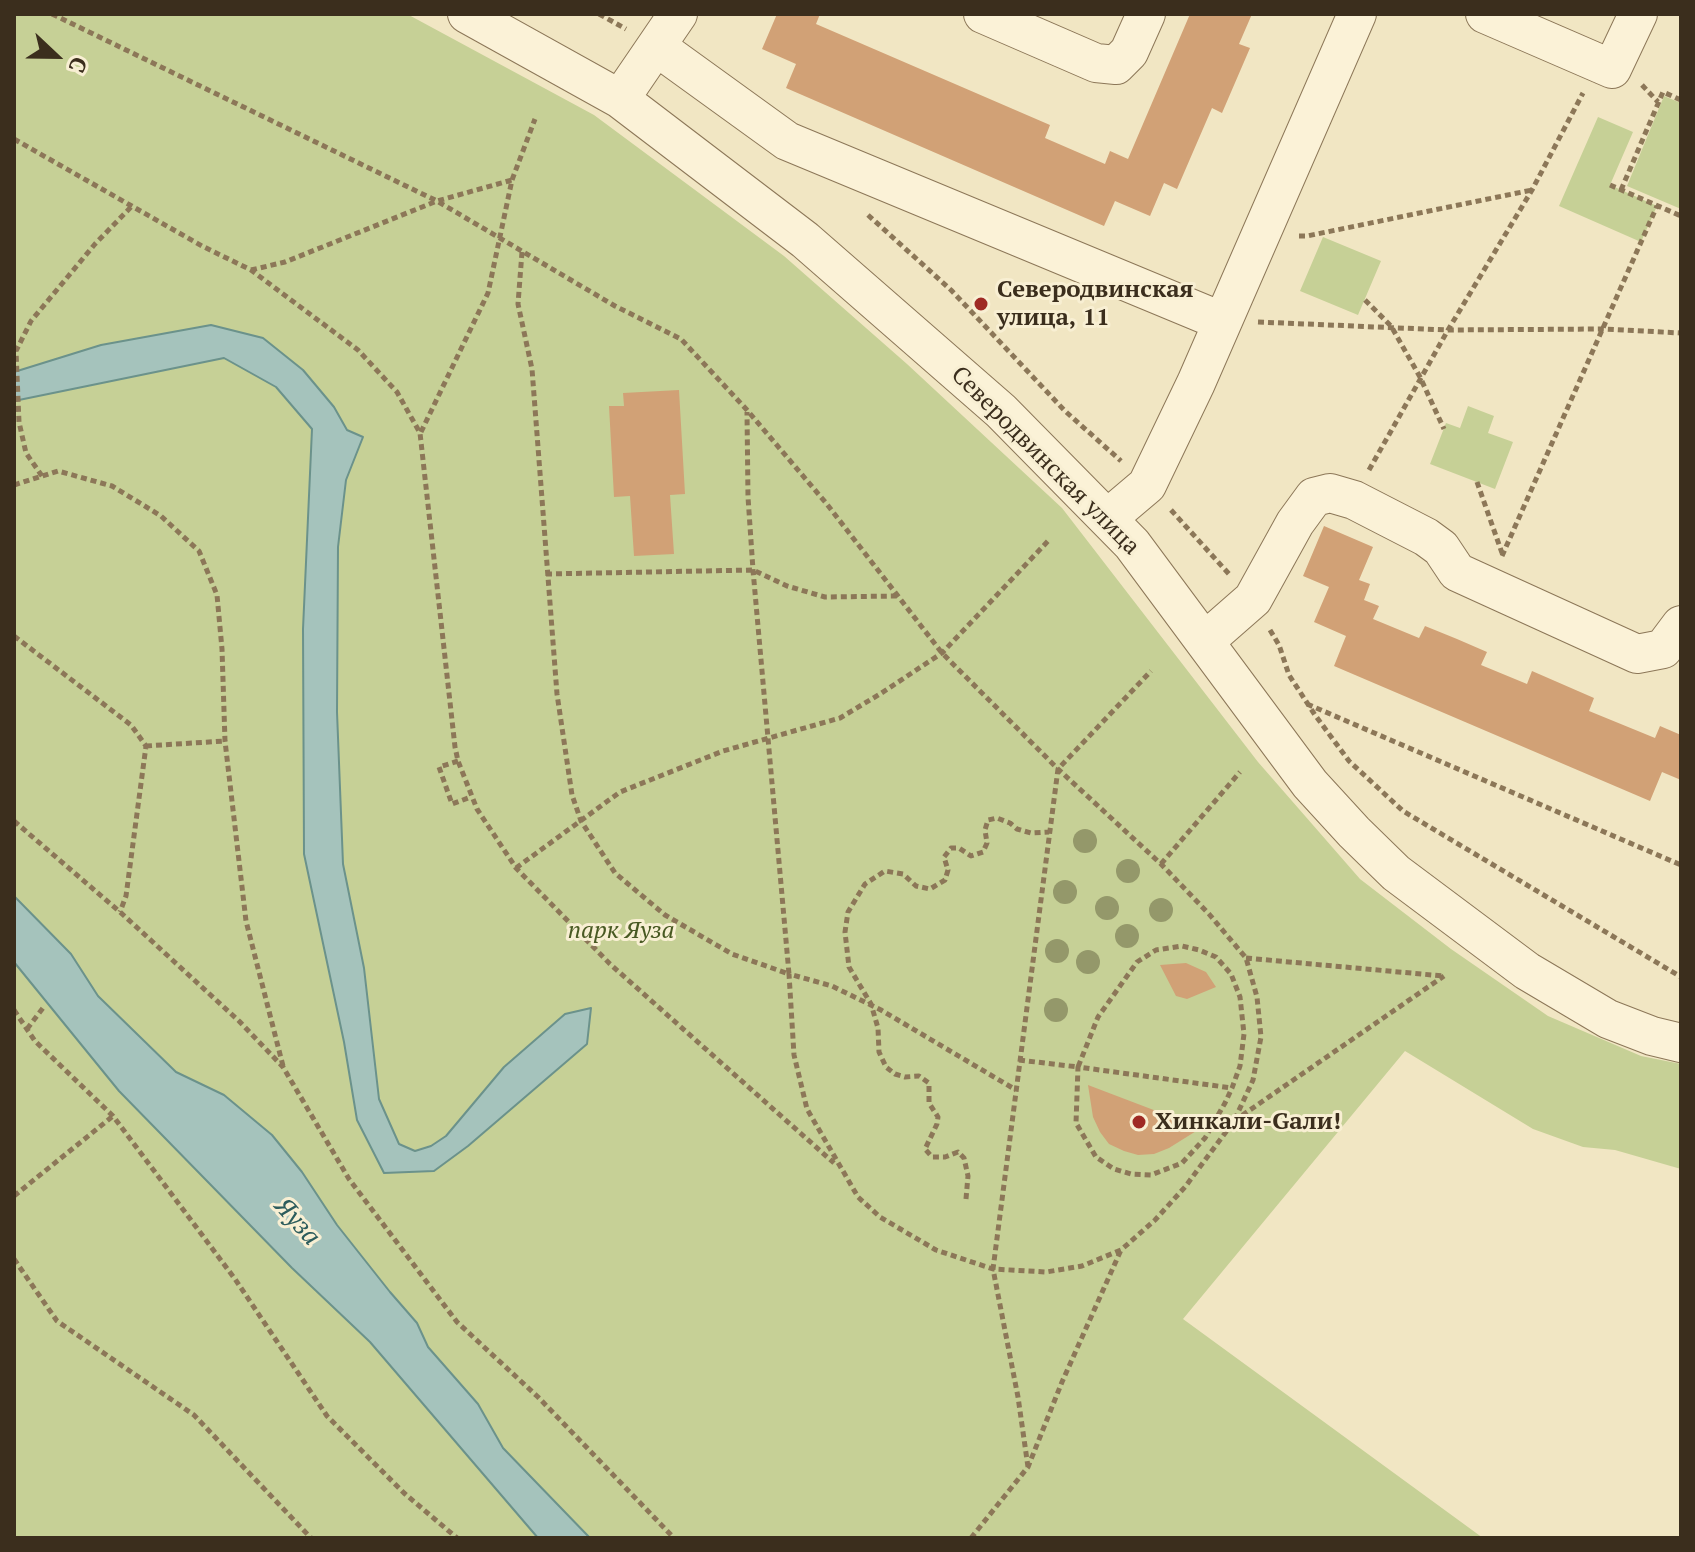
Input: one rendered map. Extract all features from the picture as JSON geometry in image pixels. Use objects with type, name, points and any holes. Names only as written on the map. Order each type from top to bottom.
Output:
[{"type":"street","name":"Северодвинская улица","points":[[467,14],[510,24],[620,99],[805,240],[1001,411],[1132,544],[1310,784],[1396,873],[1538,977],[1608,1019],[1652,1036],[1681,1043]]},
{"type":"street","points":[[620,99],[678,14]]},
{"type":"street","points":[[983,14],[1096,63],[1116,65],[1129,52],[1146,14]]},
{"type":"street","points":[[1108,518],[1147,485],[1196,383],[1357,14]]},
{"type":"street","points":[[1485,14],[1612,69],[1638,14]]},
{"type":"street","points":[[657,47],[787,141],[1221,321]]},
{"type":"street","points":[[1205,641],[1253,599],[1295,523],[1314,497],[1330,493],[1354,500],[1426,537],[1441,548],[1457,572],[1496,570],[1637,654],[1663,649],[1681,625]]},
{"type":"path","points":[[52,14],[437,201],[615,306],[681,339],[747,410],[826,503],[942,653],[1209,914],[1246,958],[1257,997],[1261,1037],[1253,1080],[1234,1121],[1185,1187],[1155,1220],[1121,1250],[1082,1266],[1046,1272],[993,1269],[936,1250],[880,1217],[858,1197],[807,1109],[794,1055],[753,570],[747,410]]},
{"type":"path","points":[[1354,500],[1420,377],[1532,190],[1598,63]]},
{"type":"path","points":[[1621,190],[1663,92],[1681,100]]},
{"type":"path","points":[[420,433],[488,293],[502,240],[512,180],[535,119]]},
{"type":"path","points":[[14,139],[131,207],[251,270],[358,350],[397,392],[420,433],[458,761],[471,797],[516,868],[640,993],[838,1166]]},
{"type":"path","points":[[251,270],[285,262],[437,201],[512,180]]},
{"type":"path","points":[[1610,185],[1681,216]]},
{"type":"path","points":[[1262,234],[1307,236],[1532,190]]},
{"type":"path","points":[[1496,570],[1657,206]]},
{"type":"path","points":[[42,476],[26,453],[19,422],[16,351],[31,321],[95,244],[131,207]]},
{"type":"path","points":[[522,252],[518,304],[532,369],[559,709],[572,795],[581,821],[615,873],[665,915],[732,954],[832,986],[871,1004],[1016,1090]]},
{"type":"path","points":[[1365,300],[1391,326],[1420,377],[1444,429]]},
{"type":"path","points":[[1221,321],[1448,330],[1602,329],[1681,333]]},
{"type":"path","points":[[14,485],[58,471],[112,486],[161,516],[199,551],[217,595],[225,741],[246,921],[283,1067]]},
{"type":"path","points":[[1477,482],[1496,570]]},
{"type":"path","points":[[516,868],[620,792],[723,751],[840,718],[942,653],[1048,541]]},
{"type":"path","points":[[546,574],[753,570],[787,586],[825,597],[898,596]]},
{"type":"path","points":[[14,636],[131,725],[146,746],[126,896],[120,912]]},
{"type":"path","points":[[1028,1467],[993,1269],[1058,769],[1151,671]]},
{"type":"path","points":[[1307,704],[1681,865]]},
{"type":"path","points":[[146,746],[225,741]]},
{"type":"path","points":[[458,761],[439,767],[452,804],[471,797]]},
{"type":"path","points":[[1161,864],[1240,772]]},
{"type":"path","points":[[966,1199],[968,1176],[964,1158],[958,1152],[945,1157],[932,1157],[925,1149],[938,1117],[929,1103],[929,1083],[919,1076],[905,1077],[886,1067],[879,1052],[878,1028],[871,1004],[849,967],[846,949],[848,912],[865,884],[885,871],[903,874],[916,886],[930,889],[945,880],[948,870],[944,857],[951,848],[959,848],[971,856],[983,852],[987,843],[985,830],[988,820],[997,818],[1031,833],[1049,832]]},
{"type":"path","points":[[14,821],[120,912],[239,1021],[283,1067],[349,1179],[457,1322],[538,1397],[674,1538]]},
{"type":"path","points":[[1182,946],[1199,950],[1216,957],[1231,974],[1240,997],[1244,1034],[1240,1066],[1232,1088],[1205,1138],[1182,1163],[1151,1175],[1131,1174],[1114,1169],[1096,1157],[1076,1123],[1078,1067],[1098,1017],[1137,962],[1156,950],[1182,946]]},
{"type":"path","points":[[1234,1121],[1444,976],[1246,958]]},
{"type":"path","points":[[27,1029],[43,1008]]},
{"type":"path","points":[[14,1010],[35,1041],[113,1116],[235,1279],[327,1416],[404,1493],[457,1538]]},
{"type":"path","points":[[1019,1060],[1232,1088]]},
{"type":"path","points":[[14,1196],[113,1116]]},
{"type":"path","points":[[971,1538],[1028,1467],[1121,1250]]},
{"type":"path","points":[[14,1259],[57,1321],[194,1415],[311,1538]]},
{"type":"green space","name":"парк Яуза","points":[[14,14],[407,14],[594,115],[784,256],[907,364],[1062,508],[1258,762],[1360,879],[1451,949],[1548,1016],[1641,1056],[1681,1064],[1681,1169],[1615,1150],[1583,1147],[1533,1129],[1405,1051],[1183,1319],[1483,1538],[14,1538]]},
{"type":"green space","points":[[1664,96],[1681,103],[1681,209],[1627,186]]},
{"type":"green space","points":[[1598,117],[1633,132],[1610,185],[1657,206],[1641,242],[1559,206]]},
{"type":"green space","points":[[1323,237],[1381,261],[1358,315],[1300,291]]},
{"type":"green space","points":[[1468,406],[1494,416],[1488,433],[1513,442],[1495,489],[1430,464],[1446,423],[1460,428]]},
{"type":"water","points":[[211,325],[263,338],[303,370],[334,407],[347,430],[363,437],[346,480],[338,547],[337,712],[343,864],[364,968],[379,1099],[399,1144],[415,1151],[431,1146],[446,1136],[504,1067],[565,1014],[591,1008],[587,1044],[468,1146],[434,1171],[384,1173],[357,1120],[344,1042],[304,854],[303,629],[312,429],[276,387],[224,358],[14,401],[14,372],[101,345]]},
{"type":"water","name":"Яуза","points":[[14,896],[71,954],[98,996],[176,1072],[224,1095],[272,1135],[302,1172],[337,1225],[417,1323],[428,1347],[478,1404],[503,1448],[590,1538],[538,1538],[370,1342],[292,1268],[119,1091],[14,962]]},
{"type":"building","points":[[777,14],[820,14],[816,24],[1050,125],[1045,138],[1105,164],[1110,151],[1128,159],[1190,14],[1252,14],[1239,44],[1250,48],[1222,113],[1212,108],[1177,189],[1164,183],[1150,216],[1115,201],[1104,226],[786,88],[796,64],[762,49]]},
{"type":"building","points":[[679,390],[685,494],[670,495],[674,554],[634,556],[630,496],[614,497],[609,406],[624,406],[623,393]]},
{"type":"building","points":[[1324,526],[1373,547],[1359,580],[1370,584],[1364,600],[1379,606],[1373,619],[1419,638],[1425,626],[1457,639],[1487,652],[1481,665],[1527,684],[1532,671],[1594,698],[1589,711],[1655,738],[1660,726],[1681,735],[1681,780],[1662,772],[1650,801],[1334,666],[1346,636],[1314,622],[1329,587],[1303,576]]},
{"type":"building","points":[[1186,963],[1206,972],[1216,987],[1187,999],[1176,996],[1160,965]]},
{"type":"building","name":"Хинкали-Gали!","points":[[1088,1085],[1201,1128],[1154,1154],[1138,1155],[1124,1151],[1109,1144],[1100,1132],[1093,1117]]},
{"type":"place","name":"Северодвинская улица, 11","points":[[981,304]]},
{"type":"place","name":"Хинкали-Gали!","points":[[1139,1122]]}]
